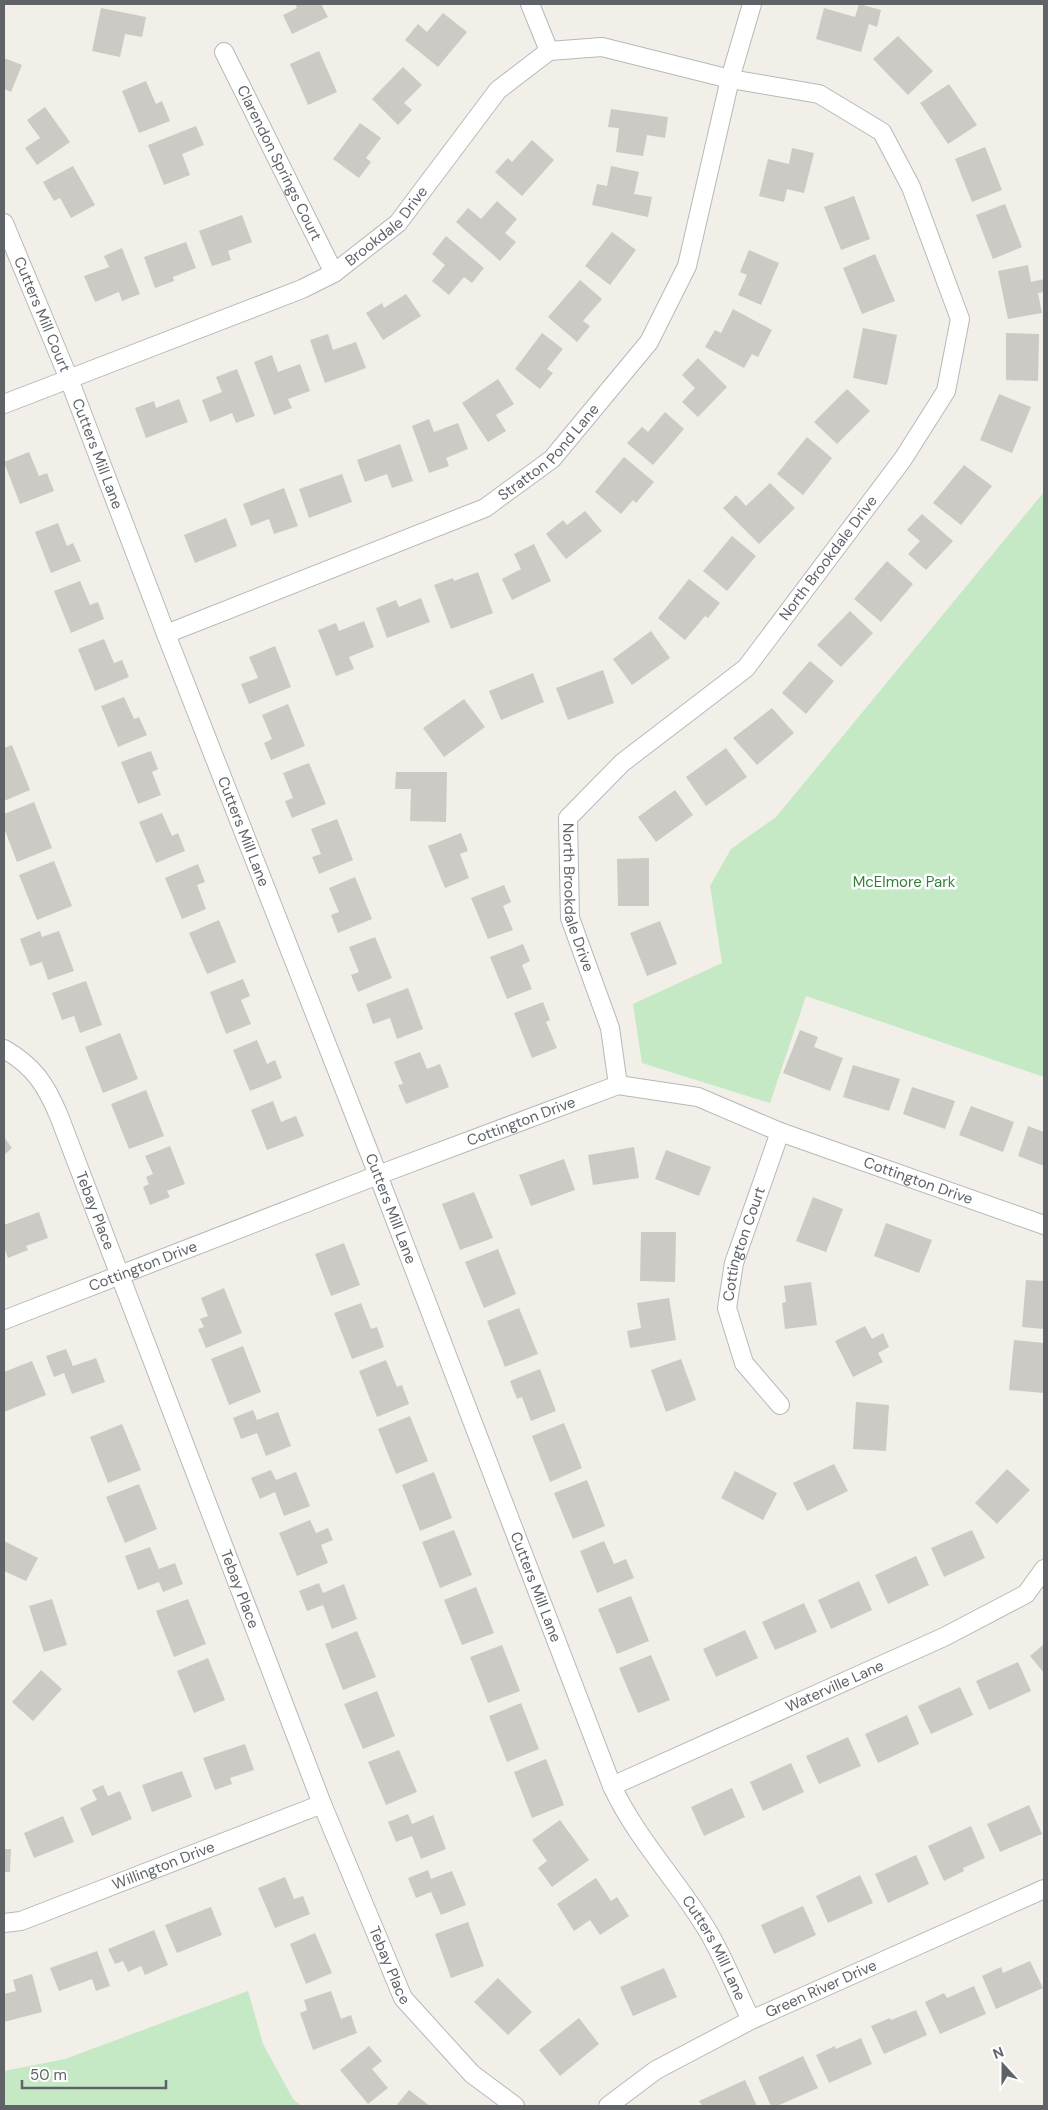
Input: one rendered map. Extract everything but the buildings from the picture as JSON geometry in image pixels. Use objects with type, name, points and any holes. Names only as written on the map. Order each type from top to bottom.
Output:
[{"type":"street","points":[[530,4],[549,51],[602,47],[730,79]]},
{"type":"street","name":"Stratton Pond Lane","points":[[166,634],[485,508],[552,459],[648,342],[687,266],[730,79],[752,4]]},
{"type":"street","name":"Brookdale Drive","points":[[4,404],[302,288],[334,273],[398,223],[498,90],[549,51]]},
{"type":"street","name":"Clarendon Springs Court","points":[[224,52],[334,273]]},
{"type":"street","name":"North Brookdale Drive","points":[[618,1085],[610,1028],[570,918],[568,818],[622,763],[746,668],[903,459],[946,391],[960,319],[911,187],[882,132],[819,94],[730,79]]},
{"type":"street","name":"Cutters Mill Court","points":[[4,223],[69,378]]},
{"type":"street","name":"Cutters Mill Lane","points":[[69,378],[166,634],[378,1175],[612,1786],[634,1826],[683,1893],[710,1934],[751,2020]]},
{"type":"street","name":"Tebay Place","points":[[4,1049],[19,1057],[45,1084],[60,1116],[322,1804],[403,1998],[472,2074],[515,2106]]},
{"type":"street","name":"Cottington Drive","points":[[4,1320],[378,1175],[618,1085],[698,1097],[780,1132],[1044,1225]]},
{"type":"street","name":"Cottington Court","points":[[780,1132],[734,1263],[728,1308],[744,1363],[780,1405]]},
{"type":"street","name":"Waterville Lane","points":[[612,1786],[944,1637],[1026,1594],[1044,1569]]},
{"type":"street","name":"Willington Drive","points":[[4,1923],[20,1921],[322,1804]]},
{"type":"street","name":"Green River Drive","points":[[608,2106],[656,2070],[751,2020],[1044,1890]]},
{"type":"green space","name":"McElmore Park","points":[[1044,492],[1044,1077],[806,996],[770,1103],[642,1063],[633,1004],[722,963],[710,886],[731,849],[776,817]]},
{"type":"green space","points":[[248,1991],[263,2044],[293,2099],[302,2106],[4,2106],[4,2071],[65,2059]]}]
